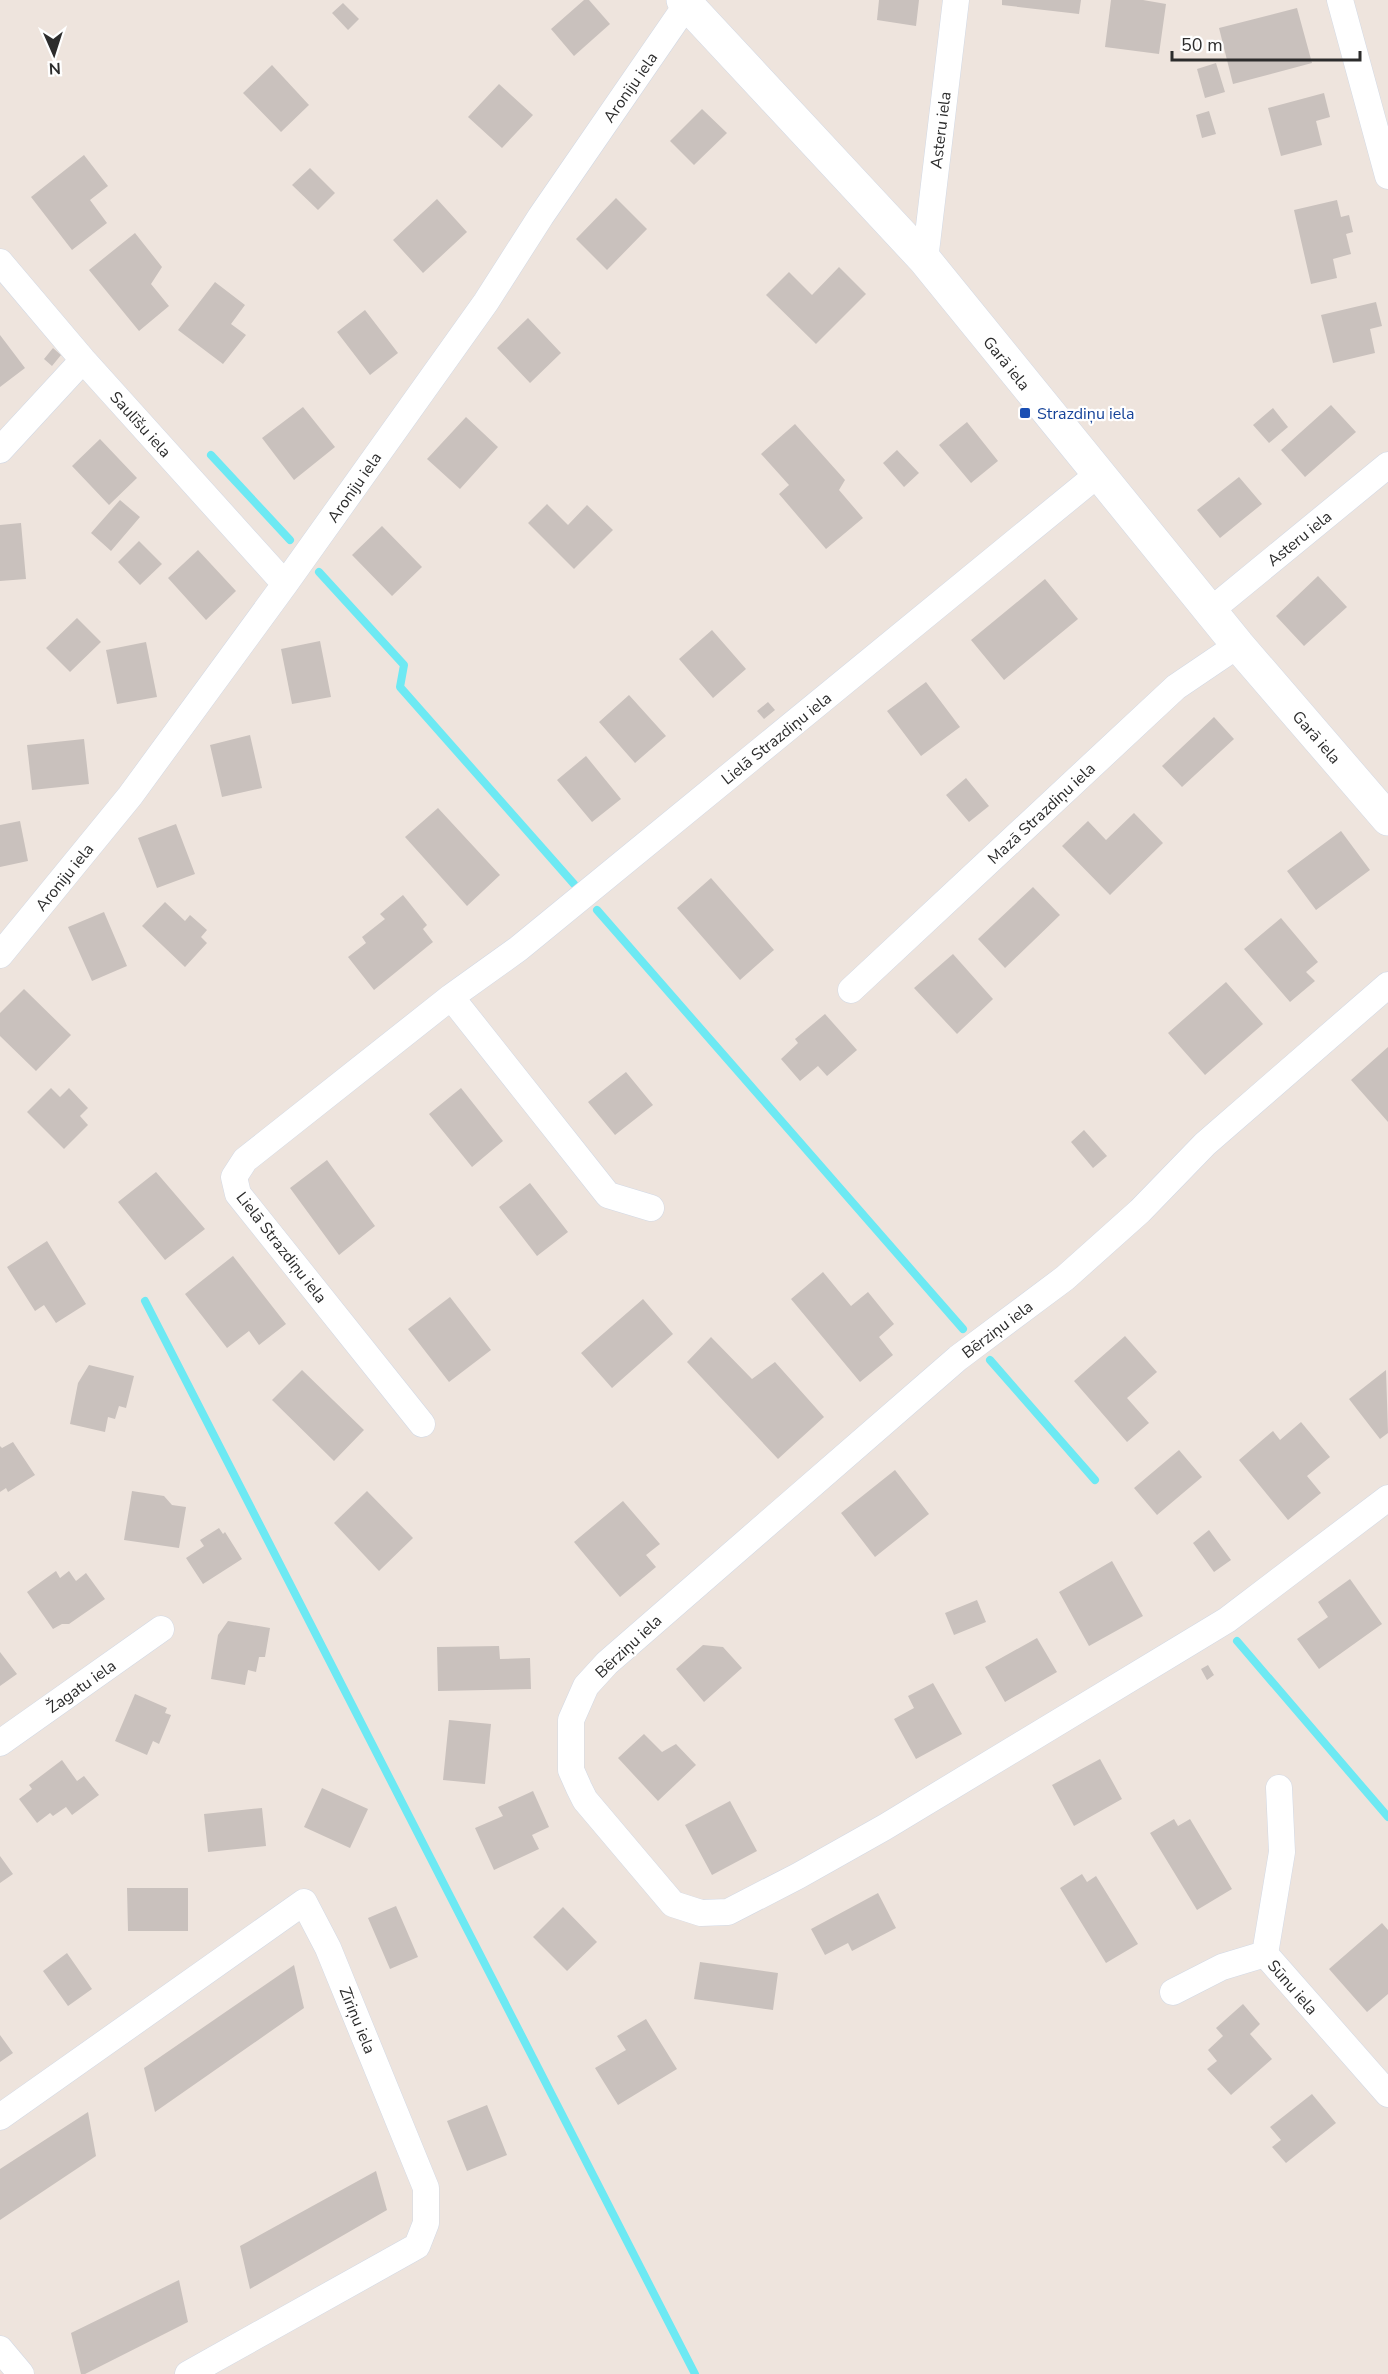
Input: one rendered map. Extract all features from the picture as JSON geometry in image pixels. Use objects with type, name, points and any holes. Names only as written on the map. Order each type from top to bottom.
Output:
[{"type":"street","name":"Asteru iela","points":[[925,260],[956,0]]},
{"type":"street","points":[[1340,0],[1388,176]]},
{"type":"street","name":"Garā iela","points":[[685,2],[925,260],[1097,475],[1238,645],[1388,819]]},
{"type":"street","name":"Aroniju iela","points":[[0,955],[130,796],[285,584],[486,302],[685,2]]},
{"type":"street","name":"Saulīšu iela","points":[[0,262],[83,360],[285,584]]},
{"type":"street","points":[[0,450],[83,360]]},
{"type":"street","name":"Asteru iela","points":[[1210,611],[1388,465]]},
{"type":"street","name":"Lielā Strazdiņu iela","points":[[422,1424],[238,1194],[234,1177],[245,1160],[451,997],[518,949],[1097,475]]},
{"type":"street","name":"Mazā Strazdiņu iela","points":[[851,990],[1176,687],[1238,645]]},
{"type":"street","name":"Bērziņu iela","points":[[1388,985],[1205,1144],[1140,1210],[1065,1278],[958,1358],[607,1663],[586,1686],[572,1719],[571,1770],[585,1800],[673,1904],[701,1913],[728,1912],[885,1827],[1227,1620],[1388,1498]]},
{"type":"street","points":[[451,997],[608,1195],[651,1208]]},
{"type":"street","name":"Žagatu iela","points":[[0,1743],[161,1629]]},
{"type":"street","points":[[1265,1954],[1282,1852],[1279,1788]]},
{"type":"street","name":"Zīriņu iela","points":[[0,2117],[304,1902],[328,1948],[426,2188],[426,2223],[417,2246],[188,2374]]},
{"type":"street","name":"Sūnu iela","points":[[1173,1992],[1222,1967],[1265,1954],[1388,2094]]},
{"type":"street","points":[[0,2349],[21,2374]]},
{"type":"building","points":[[584,0],[589,0],[610,24],[574,56],[551,29]]},
{"type":"building","points":[[879,0],[919,0],[916,26],[877,20]]},
{"type":"building","points":[[1002,0],[1081,0],[1079,14],[1002,5]]},
{"type":"building","points":[[1111,0],[1143,0],[1166,4],[1159,54],[1105,47]]},
{"type":"building","points":[[343,3],[359,19],[348,30],[332,13]]},
{"type":"building","points":[[1297,8],[1312,63],[1233,84],[1219,28]]},
{"type":"building","points":[[1216,63],[1225,92],[1205,98],[1197,69]]},
{"type":"building","points":[[272,65],[309,105],[281,132],[243,93]]},
{"type":"building","points":[[499,84],[533,115],[502,148],[468,117]]},
{"type":"building","points":[[1324,93],[1330,117],[1316,121],[1322,145],[1281,156],[1268,108]]},
{"type":"building","points":[[702,109],[727,133],[694,165],[670,141]]},
{"type":"building","points":[[1209,111],[1216,134],[1202,138],[1196,115]]},
{"type":"building","points":[[84,155],[108,186],[90,200],[107,223],[72,250],[31,197]]},
{"type":"building","points":[[310,168],[335,193],[318,210],[292,185]]},
{"type":"building","points":[[616,198],[647,229],[607,270],[576,239]]},
{"type":"building","points":[[437,199],[467,232],[423,273],[393,240]]},
{"type":"building","points":[[1337,200],[1341,217],[1349,215],[1353,232],[1346,234],[1351,254],[1333,259],[1337,278],[1311,284],[1294,210]]},
{"type":"building","points":[[135,233],[162,267],[151,284],[169,306],[139,331],[89,270]]},
{"type":"building","points":[[839,267],[866,294],[816,344],[766,295],[789,272],[812,295]]},
{"type":"building","points":[[215,282],[245,305],[231,324],[246,335],[223,364],[178,330]]},
{"type":"building","points":[[1376,302],[1382,326],[1370,329],[1375,353],[1333,363],[1321,315]]},
{"type":"building","points":[[365,310],[398,353],[370,375],[337,332]]},
{"type":"building","points":[[528,318],[561,353],[530,383],[497,348]]},
{"type":"building","points":[[0,335],[25,368],[0,387]]},
{"type":"building","points":[[53,348],[61,355],[52,366],[44,359]]},
{"type":"building","points":[[1331,405],[1356,432],[1305,477],[1281,450]]},
{"type":"building","points":[[303,407],[335,447],[294,480],[262,438]]},
{"type":"building","points":[[1273,408],[1288,427],[1269,443],[1253,425]]},
{"type":"building","points":[[466,417],[498,447],[460,489],[427,459]]},
{"type":"building","points":[[967,422],[998,461],[971,483],[939,445]]},
{"type":"building","points":[[795,424],[845,480],[839,490],[863,518],[826,549],[779,494],[789,485],[761,454]]},
{"type":"building","points":[[100,439],[137,478],[109,505],[72,466]]},
{"type":"building","points":[[897,450],[919,473],[904,487],[883,463]]},
{"type":"building","points":[[1239,477],[1262,504],[1220,538],[1197,510]]},
{"type":"building","points":[[120,500],[140,517],[111,551],[91,533]]},
{"type":"building","points":[[547,504],[568,525],[587,505],[613,530],[574,569],[528,523]]},
{"type":"building","points":[[21,523],[26,579],[0,581],[0,525]]},
{"type":"building","points":[[382,526],[422,567],[392,596],[352,555]]},
{"type":"building","points":[[139,541],[162,564],[140,585],[118,562]]},
{"type":"building","points":[[198,550],[236,591],[206,620],[168,578]]},
{"type":"building","points":[[1318,576],[1347,607],[1304,646],[1276,616]]},
{"type":"building","points":[[1045,579],[1078,619],[1004,680],[971,640]]},
{"type":"building","points":[[77,618],[101,642],[70,672],[46,648]]},
{"type":"building","points":[[712,630],[746,669],[713,698],[679,659]]},
{"type":"building","points":[[320,641],[331,697],[292,704],[281,649]]},
{"type":"building","points":[[146,642],[157,697],[117,704],[106,650]]},
{"type":"building","points":[[926,682],[960,727],[921,756],[887,711]]},
{"type":"building","points":[[629,695],[666,736],[635,763],[599,722]]},
{"type":"building","points":[[768,702],[775,710],[764,719],[757,711]]},
{"type":"building","points":[[1214,717],[1234,739],[1182,787],[1162,766]]},
{"type":"building","points":[[250,735],[262,788],[222,797],[210,745]]},
{"type":"building","points":[[84,739],[89,784],[32,790],[27,745]]},
{"type":"building","points":[[586,756],[621,799],[592,822],[557,780]]},
{"type":"building","points":[[966,778],[989,806],[969,822],[946,795]]},
{"type":"building","points":[[438,808],[500,875],[467,906],[405,837]]},
{"type":"building","points":[[1134,813],[1163,843],[1110,895],[1062,846],[1088,821],[1106,840]]},
{"type":"building","points":[[20,821],[28,861],[0,867],[0,825]]},
{"type":"building","points":[[176,824],[195,874],[157,888],[138,838]]},
{"type":"building","points":[[1341,831],[1370,870],[1316,910],[1287,871]]},
{"type":"building","points":[[711,878],[774,950],[740,980],[677,908]]},
{"type":"building","points":[[1033,887],[1060,915],[1005,968],[978,939]]},
{"type":"building","points":[[403,895],[427,925],[423,929],[433,942],[374,990],[348,957],[366,943],[362,937],[385,919],[380,914]]},
{"type":"building","points":[[165,902],[185,921],[190,915],[207,930],[201,937],[207,943],[185,967],[142,926]]},
{"type":"building","points":[[104,912],[127,966],[92,981],[68,927]]},
{"type":"building","points":[[1281,918],[1318,962],[1306,972],[1315,981],[1290,1002],[1244,949]]},
{"type":"building","points":[[953,954],[993,999],[957,1034],[914,988]]},
{"type":"building","points":[[1226,982],[1263,1024],[1205,1075],[1168,1033]]},
{"type":"building","points":[[24,989],[71,1035],[36,1071],[0,1036],[0,1013]]},
{"type":"building","points":[[825,1014],[857,1050],[827,1076],[818,1066],[800,1081],[781,1059],[798,1043],[795,1039]]},
{"type":"building","points":[[1388,1047],[1388,1122],[1351,1080]]},
{"type":"building","points":[[626,1072],[653,1105],[615,1135],[588,1102]]},
{"type":"building","points":[[51,1088],[60,1097],[69,1088],[88,1108],[80,1116],[88,1125],[64,1149],[27,1112]]},
{"type":"building","points":[[461,1088],[503,1141],[472,1167],[429,1114]]},
{"type":"building","points":[[1084,1130],[1107,1156],[1093,1168],[1071,1142]]},
{"type":"building","points":[[327,1160],[375,1226],[339,1255],[290,1188]]},
{"type":"building","points":[[156,1172],[205,1229],[165,1260],[118,1202]]},
{"type":"building","points":[[530,1183],[568,1232],[537,1256],[499,1207]]},
{"type":"building","points":[[47,1241],[86,1304],[56,1323],[44,1305],[35,1311],[7,1267]]},
{"type":"building","points":[[233,1256],[286,1324],[259,1345],[249,1331],[227,1348],[185,1294]]},
{"type":"building","points":[[823,1272],[851,1306],[868,1292],[894,1324],[879,1337],[893,1355],[860,1382],[791,1299]]},
{"type":"building","points":[[450,1297],[491,1350],[449,1382],[408,1329]]},
{"type":"building","points":[[643,1299],[673,1334],[612,1388],[581,1353]]},
{"type":"building","points":[[1125,1336],[1157,1372],[1127,1398],[1149,1423],[1127,1442],[1074,1381]]},
{"type":"building","points":[[711,1337],[752,1379],[775,1362],[824,1417],[778,1459],[687,1362]]},
{"type":"building","points":[[89,1365],[134,1376],[126,1408],[119,1406],[115,1419],[108,1417],[105,1432],[70,1424],[78,1383]]},
{"type":"building","points":[[302,1370],[364,1430],[334,1461],[272,1400]]},
{"type":"building","points":[[1386,1370],[1388,1433],[1380,1439],[1349,1399]]},
{"type":"building","points":[[1301,1422],[1330,1457],[1307,1476],[1321,1493],[1288,1520],[1239,1460],[1273,1431],[1280,1440]]},
{"type":"building","points":[[13,1442],[35,1475],[8,1492],[6,1488],[0,1492],[0,1446],[2,1448]]},
{"type":"building","points":[[1179,1450],[1202,1477],[1157,1515],[1134,1488]]},
{"type":"building","points":[[895,1470],[929,1514],[875,1557],[841,1513]]},
{"type":"building","points":[[132,1491],[164,1496],[172,1505],[186,1507],[179,1548],[124,1540]]},
{"type":"building","points":[[367,1491],[413,1538],[379,1571],[334,1523]]},
{"type":"building","points":[[623,1501],[660,1544],[646,1555],[656,1567],[620,1597],[574,1542]]},
{"type":"building","points":[[219,1528],[223,1534],[225,1532],[242,1559],[203,1584],[186,1558],[204,1546],[200,1540]]},
{"type":"building","points":[[1209,1530],[1231,1560],[1214,1572],[1193,1543]]},
{"type":"building","points":[[1112,1561],[1143,1616],[1089,1646],[1059,1592]]},
{"type":"building","points":[[56,1571],[60,1578],[69,1571],[76,1581],[86,1573],[105,1599],[69,1624],[62,1624],[53,1629],[27,1592]]},
{"type":"building","points":[[1350,1579],[1382,1624],[1319,1669],[1297,1639],[1328,1617],[1318,1602]]},
{"type":"building","points":[[977,1600],[986,1622],[954,1635],[945,1613]]},
{"type":"building","points":[[228,1621],[270,1628],[265,1657],[259,1657],[256,1672],[248,1670],[245,1685],[211,1679],[218,1635]]},
{"type":"building","points":[[1037,1638],[1057,1672],[1005,1702],[985,1667]]},
{"type":"building","points":[[703,1645],[723,1647],[742,1668],[704,1702],[676,1669]]},
{"type":"building","points":[[499,1646],[500,1659],[530,1658],[531,1689],[438,1691],[437,1647]]},
{"type":"building","points":[[0,1652],[17,1674],[0,1686]]},
{"type":"building","points":[[1208,1665],[1214,1675],[1207,1680],[1201,1669]]},
{"type":"building","points":[[933,1683],[962,1734],[916,1759],[894,1719],[914,1708],[908,1696]]},
{"type":"building","points":[[135,1694],[167,1708],[165,1713],[171,1715],[159,1744],[153,1741],[147,1755],[115,1741]]},
{"type":"building","points":[[449,1720],[491,1724],[485,1784],[443,1780]]},
{"type":"building","points":[[644,1734],[662,1752],[676,1744],[696,1765],[658,1801],[618,1758]]},
{"type":"building","points":[[1100,1759],[1122,1799],[1074,1826],[1052,1785]]},
{"type":"building","points":[[62,1760],[77,1781],[84,1776],[99,1795],[72,1815],[66,1807],[53,1816],[50,1813],[37,1823],[19,1799],[32,1789],[29,1785]]},
{"type":"building","points":[[322,1788],[368,1809],[350,1848],[304,1827]]},
{"type":"building","points":[[533,1791],[549,1827],[532,1835],[539,1849],[494,1870],[475,1828],[503,1816],[498,1807]]},
{"type":"building","points":[[730,1801],[757,1851],[712,1875],[685,1825]]},
{"type":"building","points":[[262,1808],[266,1846],[208,1852],[204,1814]]},
{"type":"building","points":[[1174,1819],[1178,1826],[1190,1819],[1232,1889],[1197,1910],[1150,1833]]},
{"type":"building","points":[[0,1856],[13,1874],[0,1883]]},
{"type":"building","points":[[1082,1874],[1087,1882],[1096,1876],[1138,1944],[1106,1963],[1060,1888]]},
{"type":"building","points":[[127,1888],[188,1888],[188,1931],[128,1931]]},
{"type":"building","points":[[878,1893],[896,1928],[852,1951],[848,1943],[825,1955],[811,1929]]},
{"type":"building","points":[[396,1906],[418,1957],[390,1969],[368,1918]]},
{"type":"building","points":[[563,1907],[597,1942],[567,1971],[533,1937]]},
{"type":"building","points":[[1382,1923],[1388,1930],[1388,1994],[1367,2012],[1329,1969]]},
{"type":"building","points":[[67,1953],[92,1989],[68,2006],[43,1971]]},
{"type":"building","points":[[700,1962],[778,1973],[773,2010],[694,1999]]},
{"type":"building","points":[[294,1965],[304,2008],[155,2112],[144,2068]]},
{"type":"building","points":[[1243,2004],[1260,2024],[1250,2034],[1272,2059],[1231,2095],[1207,2069],[1217,2061],[1208,2050],[1223,2036],[1216,2028]]},
{"type":"building","points":[[646,2019],[677,2069],[618,2105],[595,2068],[626,2050],[617,2036]]},
{"type":"building","points":[[0,2035],[13,2053],[0,2062]]},
{"type":"building","points":[[1312,2094],[1336,2123],[1286,2163],[1272,2147],[1281,2140],[1270,2127]]},
{"type":"building","points":[[487,2105],[507,2155],[467,2171],[447,2121]]},
{"type":"building","points":[[88,2112],[96,2156],[0,2220],[0,2169]]},
{"type":"building","points":[[376,2171],[387,2210],[250,2289],[240,2246]]},
{"type":"building","points":[[179,2280],[188,2322],[81,2374],[71,2333]]},
{"type":"waterway","points":[[211,455],[290,540]]},
{"type":"waterway","points":[[319,572],[404,665],[400,687],[574,884]]},
{"type":"waterway","points":[[597,910],[963,1329]]},
{"type":"waterway","points":[[145,1301],[695,2374]]},
{"type":"waterway","points":[[990,1360],[1095,1480]]},
{"type":"waterway","points":[[1237,1641],[1388,1817]]},
{"type":"place","name":"Strazdiņu iela","points":[[1025,413]]}]
